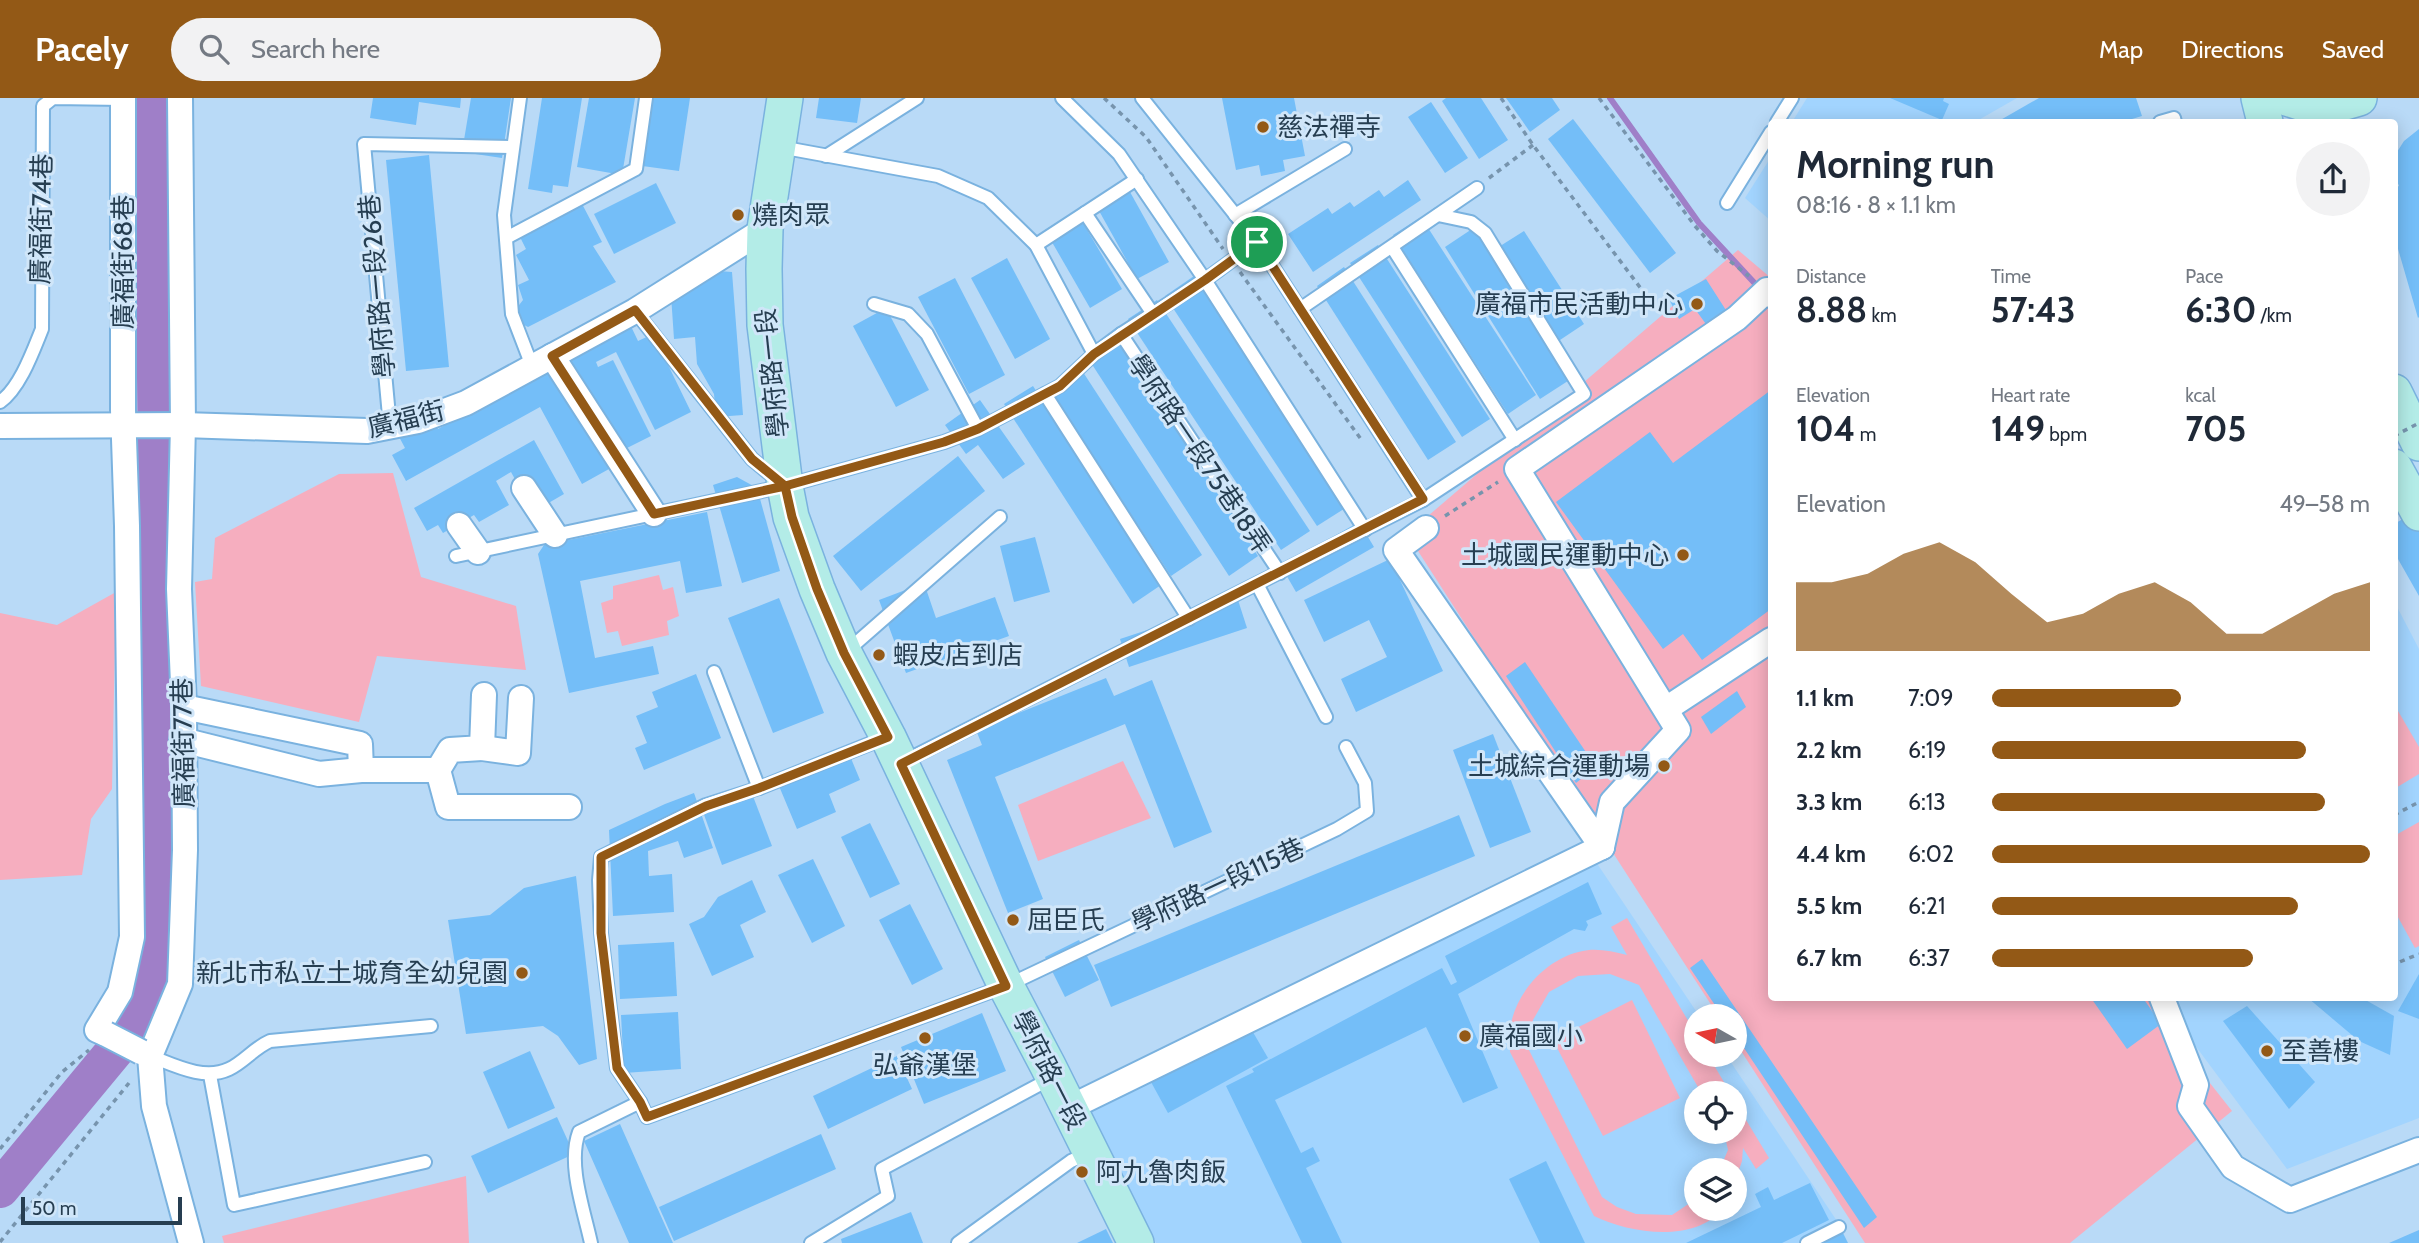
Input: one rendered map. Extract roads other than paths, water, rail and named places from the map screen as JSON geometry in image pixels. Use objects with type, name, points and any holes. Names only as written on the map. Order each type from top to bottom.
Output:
[{"type":"street","points":[[180,98],[183,425]]},
{"type":"street","name":"學府路一段","points":[[785,98],[765,229],[765,325],[785,486],[792,517],[844,653],[894,750],[1006,986],[1136,1243]]},
{"type":"street","points":[[2259,98],[2264,119]]},
{"type":"street","points":[[2297,106],[2321,109],[2359,98]]},
{"type":"street","name":"廣福街68巷","points":[[123,99],[123,425]]},
{"type":"street","name":"廣福街","points":[[0,426],[183,425],[366,431],[418,421],[466,403],[635,310],[765,229]]},
{"type":"street","points":[[1602,846],[1612,802],[1678,730],[1517,469],[1737,318],[1768,293]]},
{"type":"street","points":[[542,361],[654,514]]},
{"type":"street","points":[[2398,400],[2419,443]]},
{"type":"street","name":"廣福街77巷","points":[[123,425],[127,526],[132,937],[120,992],[101,1032],[145,1054],[180,984],[185,850],[184,707],[179,589],[183,425]]},
{"type":"street","points":[[2398,474],[2419,513]]},
{"type":"street","points":[[524,488],[555,535]]},
{"type":"street","points":[[459,525],[467,554]]},
{"type":"street","points":[[1426,528],[1396,550],[1602,846]]},
{"type":"street","points":[[1666,709],[1768,641]]},
{"type":"street","points":[[482,748],[484,695]]},
{"type":"street","points":[[522,698],[518,753],[482,748],[450,750],[438,769],[447,807],[569,807]]},
{"type":"street","points":[[184,707],[360,744],[361,770]]},
{"type":"street","points":[[183,740],[319,774],[361,770],[438,769]]},
{"type":"street","points":[[1069,1108],[1602,846]]},
{"type":"street","points":[[2163,1001],[2196,1085],[2190,1106],[2233,1167],[2290,1200],[2419,1150]]},
{"type":"street","points":[[145,1054],[154,1106],[191,1243]]},
{"type":"lane","points":[[520,98],[504,215],[512,314],[542,361]]},
{"type":"lane","points":[[506,238],[636,169],[646,98]]},
{"type":"lane","points":[[826,156],[917,98]]},
{"type":"lane","points":[[1062,98],[1119,154],[1205,280],[1365,530]]},
{"type":"lane","points":[[1142,98],[1257,242],[1423,499]]},
{"type":"lane","points":[[1779,119],[1792,98]]},
{"type":"lane","name":"廣福街74巷","points":[[0,402],[7,397],[30,359],[42,329],[43,106],[53,99],[123,99]]},
{"type":"lane","points":[[1727,203],[1768,137]]},
{"type":"lane","name":"學府路一段26巷","points":[[390,427],[363,144],[512,148]]},
{"type":"lane","points":[[777,147],[938,176],[988,198],[1036,245],[1094,354]]},
{"type":"lane","points":[[1235,215],[1345,149]]},
{"type":"lane","points":[[1036,245],[1136,179]]},
{"type":"lane","points":[[1300,309],[1477,188]]},
{"type":"lane","points":[[1085,213],[1153,314]]},
{"type":"lane","points":[[1006,986],[647,1117],[617,1068],[601,933],[601,857],[706,806],[759,788],[894,750],[1189,619],[1423,499],[1584,394],[1485,233],[1471,222],[1437,215]]},
{"type":"lane","points":[[467,554],[785,486],[944,442],[978,429],[1060,386],[1094,354],[1121,334],[1205,280],[1257,242]]},
{"type":"lane","points":[[1392,247],[1515,440]]},
{"type":"lane","points":[[874,304],[908,314],[927,334],[978,429]]},
{"type":"lane","points":[[635,310],[752,459],[785,486]]},
{"type":"lane","name":"學府路一段75巷18弄","points":[[1121,334],[1280,573]]},
{"type":"lane","points":[[1045,394],[1189,619]]},
{"type":"lane","points":[[844,653],[1000,517]]},
{"type":"lane","points":[[1257,584],[1326,717]]},
{"type":"lane","points":[[713,672],[759,788]]},
{"type":"lane","name":"學府路一段115巷","points":[[1006,986],[1337,829],[1367,811],[1365,783],[1346,747]]},
{"type":"lane","points":[[145,1054],[210,1074],[229,1069],[270,1041],[430,1026]]},
{"type":"lane","points":[[210,1074],[234,1205],[425,1162]]},
{"type":"lane","points":[[811,1243],[888,1196],[882,1169],[1048,1080]]},
{"type":"lane","points":[[591,1243],[574,1161],[579,1132],[640,1102]]},
{"type":"lane","points":[[958,1243],[1071,1161],[1091,1152]]},
{"type":"lane","points":[[1807,1243],[1839,1227]]},
{"type":"waterway","points":[[0,1189],[136,1025],[162,934],[153,98]]},
{"type":"waterway","points":[[1610,98],[1699,223],[1760,289]]},
{"type":"place","name":"慈法禪寺","points":[[1263,127]]},
{"type":"place","name":"燒肉眾","points":[[738,215]]},
{"type":"place","name":"廣福市民活動中心","points":[[1697,304]]},
{"type":"place","name":"土城國民運動中心","points":[[1683,555]]},
{"type":"place","name":"蝦皮店到店","points":[[879,655]]},
{"type":"place","name":"土城綜合運動場","points":[[1664,766]]},
{"type":"place","name":"屈臣氏","points":[[1013,920]]},
{"type":"place","name":"新北市私立土城育全幼兒園","points":[[522,973]]},
{"type":"place","name":"廣福國小","points":[[1465,1036]]},
{"type":"place","name":"弘爺漢堡","points":[[925,1038]]},
{"type":"place","name":"至善樓","points":[[2267,1051]]},
{"type":"place","name":"阿九魯肉飯","points":[[1082,1172]]}]
